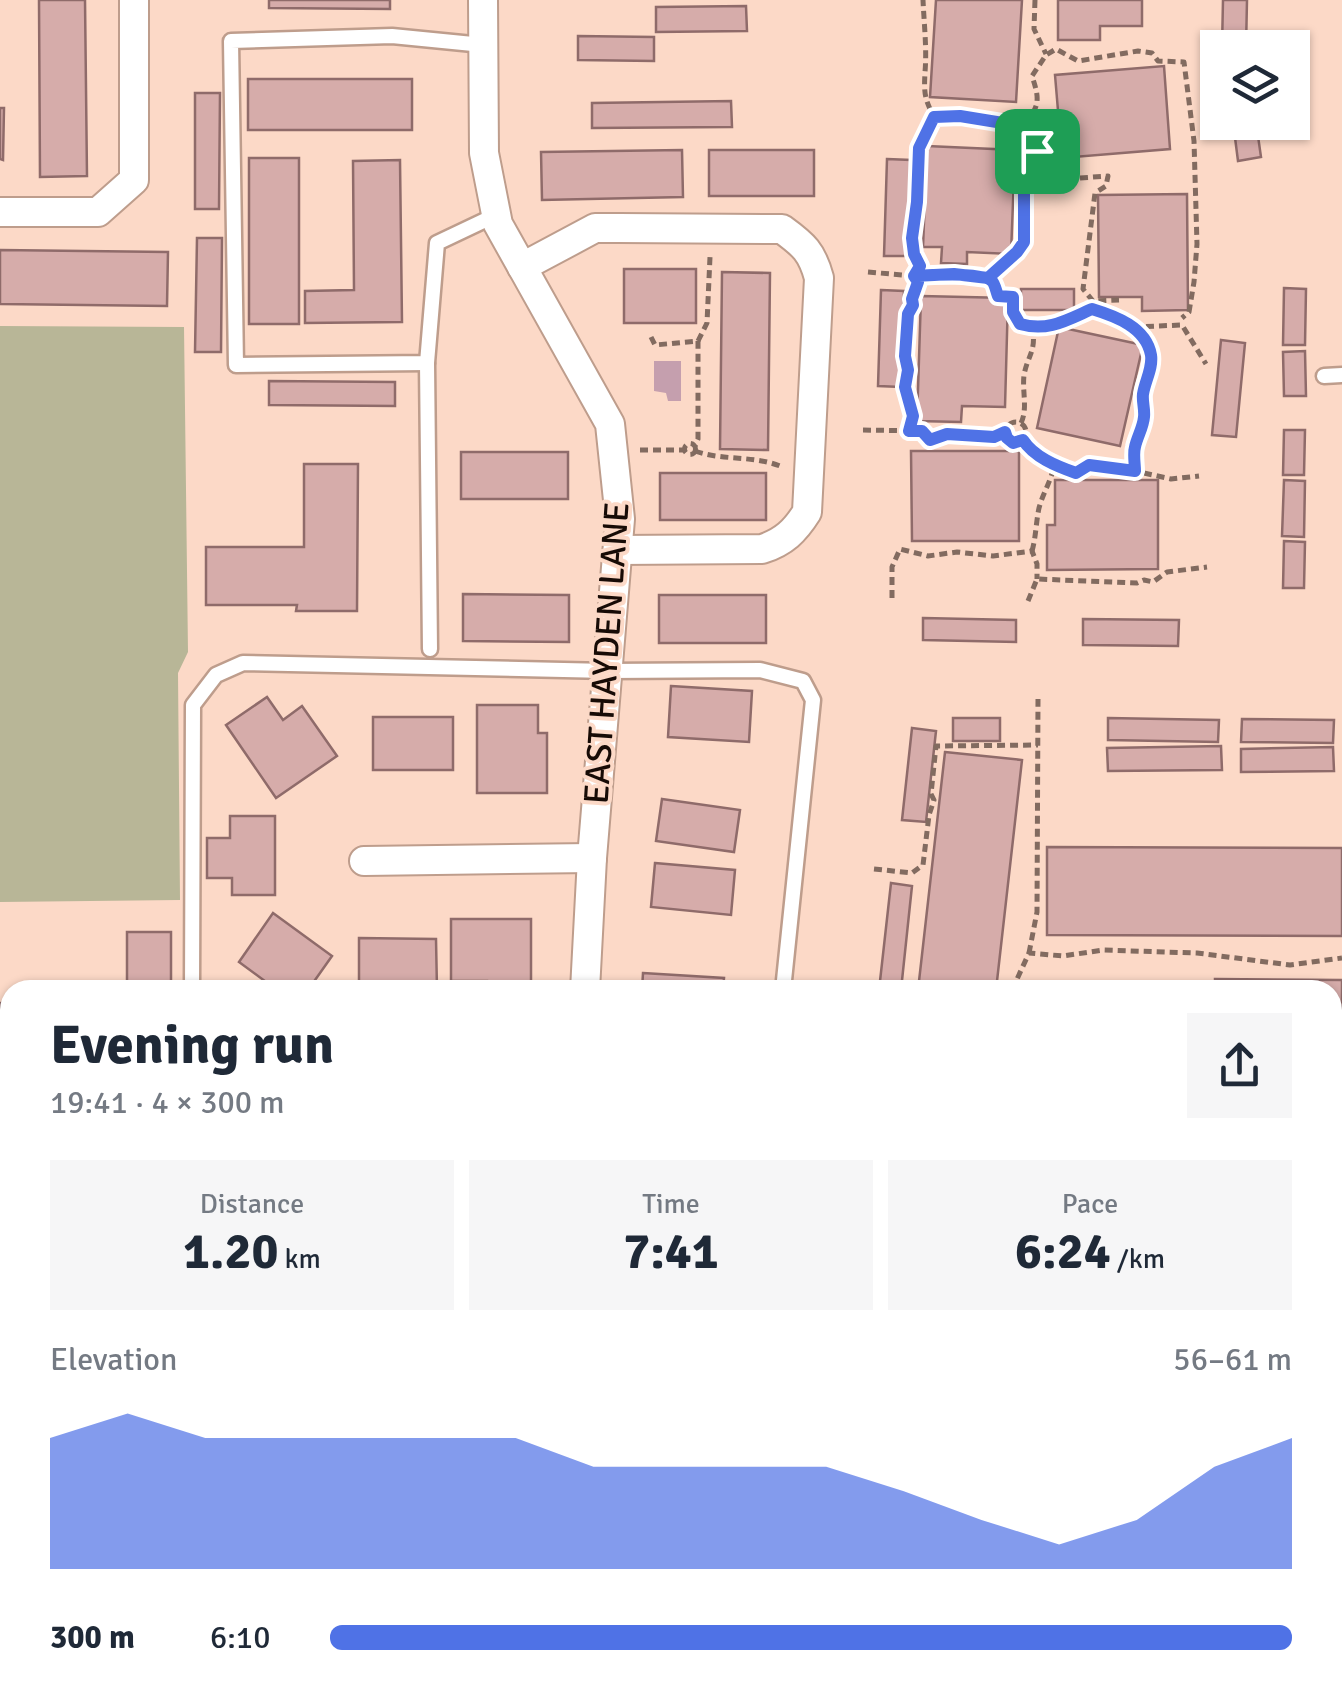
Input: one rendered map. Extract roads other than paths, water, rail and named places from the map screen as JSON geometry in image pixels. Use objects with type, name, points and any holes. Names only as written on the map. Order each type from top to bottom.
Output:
[{"type":"street","points":[[0,212],[98,212],[134,180],[134,0]]},
{"type":"street","name":"EAST HAYDEN LANE","points":[[482,0],[484,153],[498,224],[610,424],[620,520],[586,980]]},
{"type":"street","points":[[522,268],[596,228],[782,229],[803,244],[814,261],[818,278],[807,512],[796,530],[778,544],[762,549],[618,550]]},
{"type":"street","points":[[364,861],[592,858]]},
{"type":"lane","points":[[427,364],[236,365],[231,41],[392,36],[483,46]]},
{"type":"lane","points":[[430,649],[427,364],[437,243],[496,215]]},
{"type":"lane","points":[[1324,376],[1342,375]]},
{"type":"lane","points":[[192,980],[193,705],[216,675],[243,664],[760,670],[804,681],[813,700],[784,980]]}]
